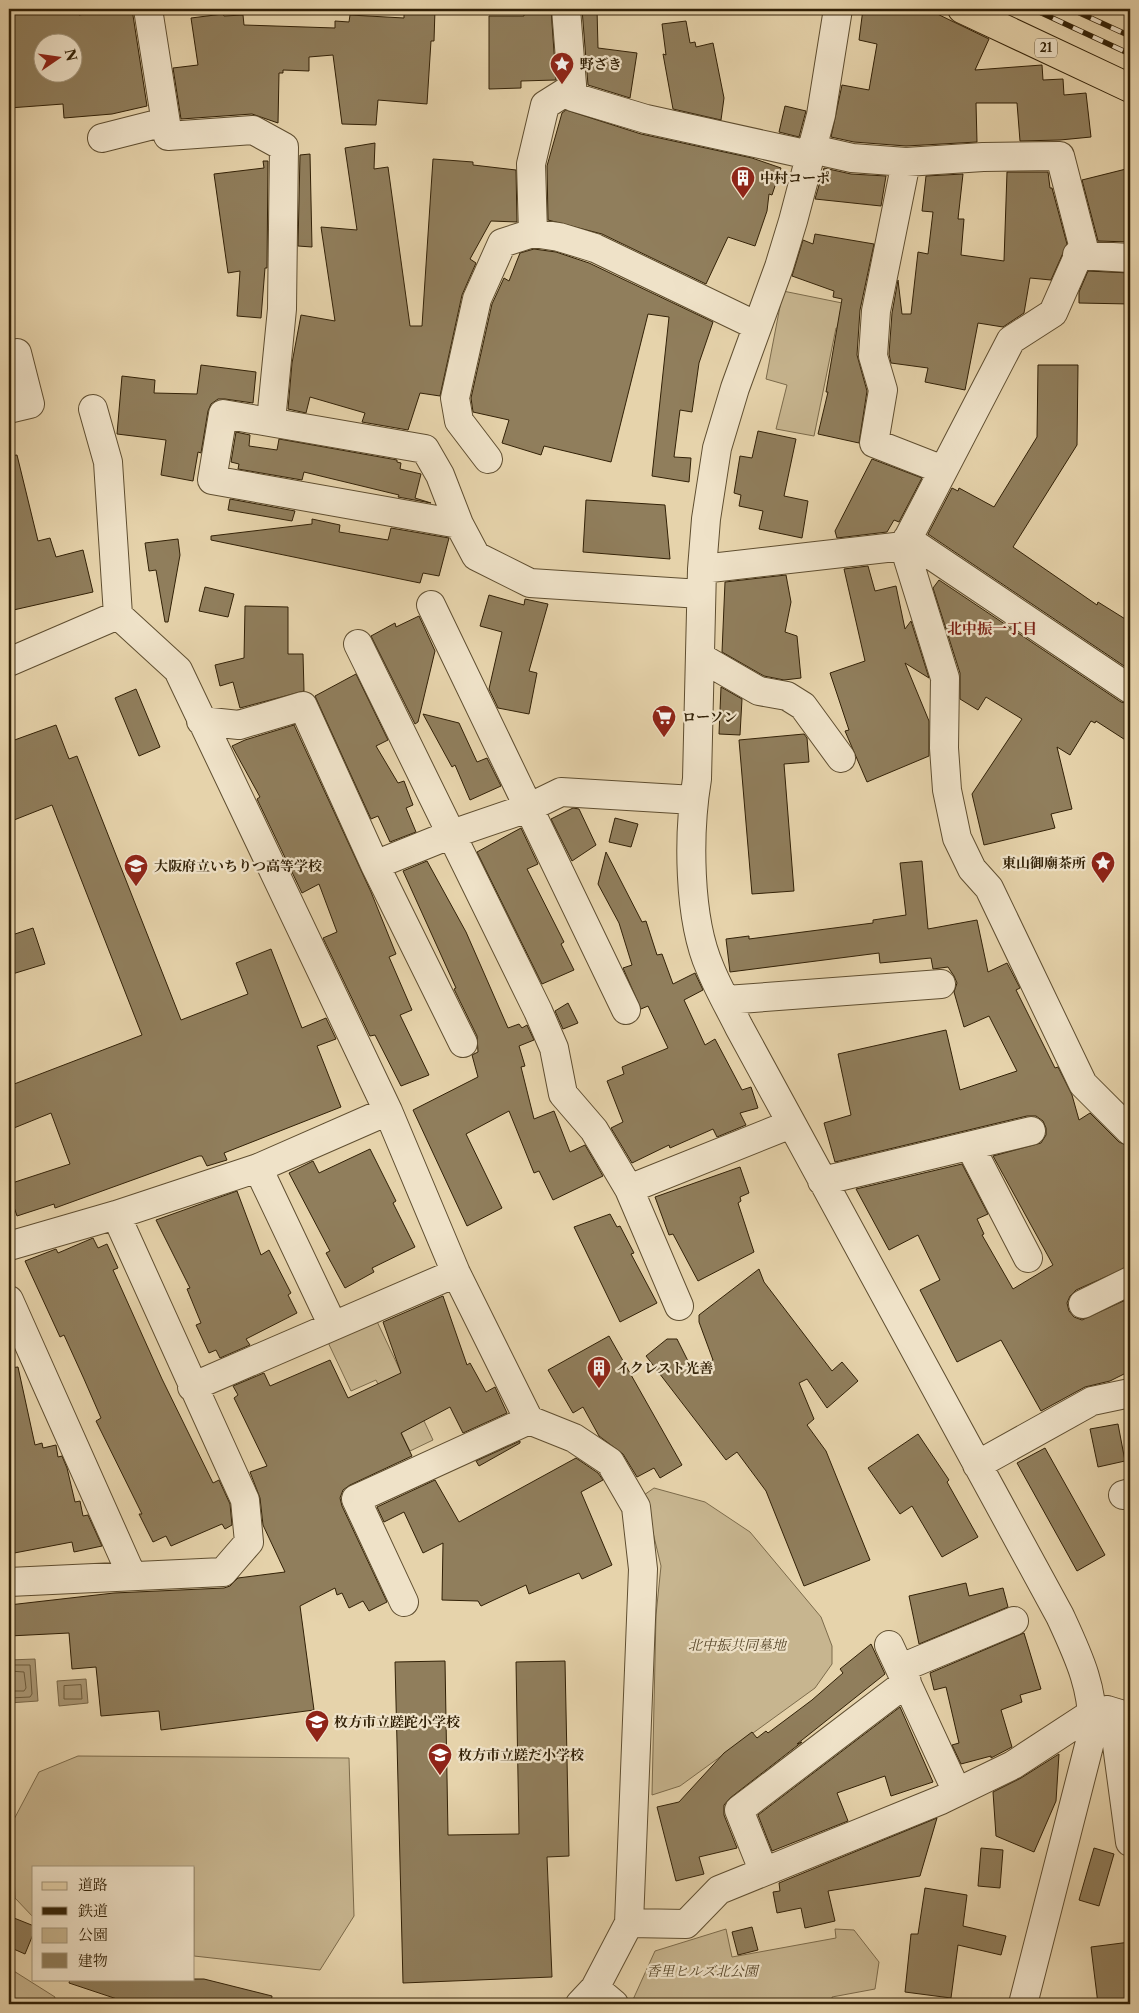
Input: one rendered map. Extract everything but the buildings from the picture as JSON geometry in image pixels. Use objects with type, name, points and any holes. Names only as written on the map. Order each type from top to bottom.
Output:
[{"type":"main road","name":"21","points":[[962,9],[1130,88]]},
{"type":"street","points":[[148,9],[168,136],[253,130],[284,147],[282,309],[271,421]]},
{"type":"street","points":[[566,9],[573,97],[608,109],[804,151],[852,158],[906,162],[1060,156],[1083,244],[1053,313],[1011,340],[905,543],[945,678],[944,748],[947,790],[957,838],[972,869],[989,888],[1083,1084],[1130,1131]]},
{"type":"street","points":[[838,9],[821,115],[804,151],[780,267],[757,326],[717,448],[706,519],[702,582],[697,779],[694,800],[695,917],[709,968],[791,1124],[1060,1616],[1085,1671],[1110,1713],[1115,1730],[1130,1842]]},
{"type":"street","points":[[533,233],[531,164],[546,105],[572,88]]},
{"type":"street","points":[[102,138],[165,122]]},
{"type":"street","points":[[906,162],[876,311],[873,356],[883,390],[874,443],[943,470]]},
{"type":"street","points":[[488,459],[459,420],[455,398],[477,299],[502,243],[533,233],[559,237],[594,248],[757,326]]},
{"type":"street","points":[[1077,256],[1130,258]]},
{"type":"street","points":[[9,409],[30,404],[17,353]]},
{"type":"street","points":[[93,409],[108,462],[118,615],[178,670],[388,1111],[456,1273],[529,1420],[574,1438],[610,1462],[636,1507],[642,1569],[629,1923],[596,1999]]},
{"type":"street","points":[[459,524],[212,480],[223,414],[425,449],[440,475],[459,524],[476,556],[530,583],[702,582],[905,543],[1130,689]]},
{"type":"street","points":[[431,605],[626,1010]]},
{"type":"street","points":[[9,662],[118,615]]},
{"type":"street","points":[[358,644],[538,1011],[554,1048],[563,1094],[594,1130],[629,1189],[679,1306]]},
{"type":"street","points":[[700,658],[760,691],[787,696],[802,706],[841,758]]},
{"type":"street","points":[[201,721],[239,725],[303,706],[375,865],[463,1043]]},
{"type":"street","points":[[375,865],[452,834],[528,808],[561,792],[694,800]]},
{"type":"street","points":[[726,1000],[941,984]]},
{"type":"street","points":[[9,1246],[116,1215],[258,1168],[388,1111]]},
{"type":"street","points":[[629,1189],[791,1124]]},
{"type":"street","points":[[822,1181],[1031,1131]]},
{"type":"street","points":[[970,1146],[1028,1258]]},
{"type":"street","points":[[258,1168],[334,1326]]},
{"type":"street","points":[[9,1582],[223,1572],[249,1542],[245,1500],[192,1387],[116,1215]]},
{"type":"street","points":[[192,1387],[456,1273]]},
{"type":"street","points":[[1083,1304],[1130,1281]]},
{"type":"street","points":[[9,1300],[132,1576]]},
{"type":"street","points":[[977,1465],[1092,1402],[1129,1399]]},
{"type":"street","points":[[404,1602],[356,1499],[529,1420]]},
{"type":"street","points":[[763,1870],[739,1810],[899,1665],[1014,1621]]},
{"type":"street","points":[[899,1665],[957,1792]]},
{"type":"street","points":[[629,1923],[686,1924],[719,1890],[763,1870],[957,1792],[1110,1713]]},
{"type":"street","points":[[1023,2004],[1092,1734],[1110,1713]]},
{"type":"green space","points":[[783,291],[852,305],[847,329],[836,328],[814,436],[776,429],[787,385],[766,379]]},
{"type":"green space","points":[[373,1313],[433,1440],[410,1451],[376,1380],[351,1391],[325,1336]]},
{"type":"green space","name":"北中振共同墓地","points":[[654,1488],[705,1502],[750,1532],[821,1617],[832,1646],[832,1664],[815,1688],[680,1786],[652,1795],[656,1615],[661,1566],[644,1495]]},
{"type":"green space","points":[[78,1756],[349,1758],[354,1916],[320,1970],[195,1956],[195,1866],[32,1866],[32,1916],[15,1898],[12,1823],[39,1772]]},
{"type":"green space","name":"香里ヒルズ北公園","points":[[726,1929],[732,1957],[836,1938],[835,1929],[854,1930],[879,1962],[875,1989],[832,1997],[833,2004],[631,2004],[655,1951]]},
{"type":"green space","points":[[9,1968],[55,1997],[53,2004],[26,2004],[9,1996]]},
{"type":"water","points":[[35,1659],[38,1701],[9,1703],[9,1660]]},
{"type":"water","points":[[86,1679],[88,1703],[59,1706],[57,1681]]},
{"type":"railway","points":[[1033,9],[1130,54]]},
{"type":"railway","points":[[1071,9],[1130,36]]},
{"type":"place","name":"野ざき","points":[[562,85]]},
{"type":"place","name":"中村コーポ","points":[[743,199]]},
{"type":"place","name":"ローソン","points":[[664,738]]},
{"type":"place","name":"東山御廟茶所","points":[[1103,884]]},
{"type":"place","name":"大阪府立いちりつ高等学校","points":[[136,887]]},
{"type":"place","name":"イクレスト光善","points":[[599,1389]]},
{"type":"place","name":"枚方市立蹉跎小学校","points":[[317,1743]]},
{"type":"place","name":"枚方市立蹉だ小学校","points":[[440,1776]]},
{"type":"district","name":"北中振一丁目","points":[[992,629]]}]
